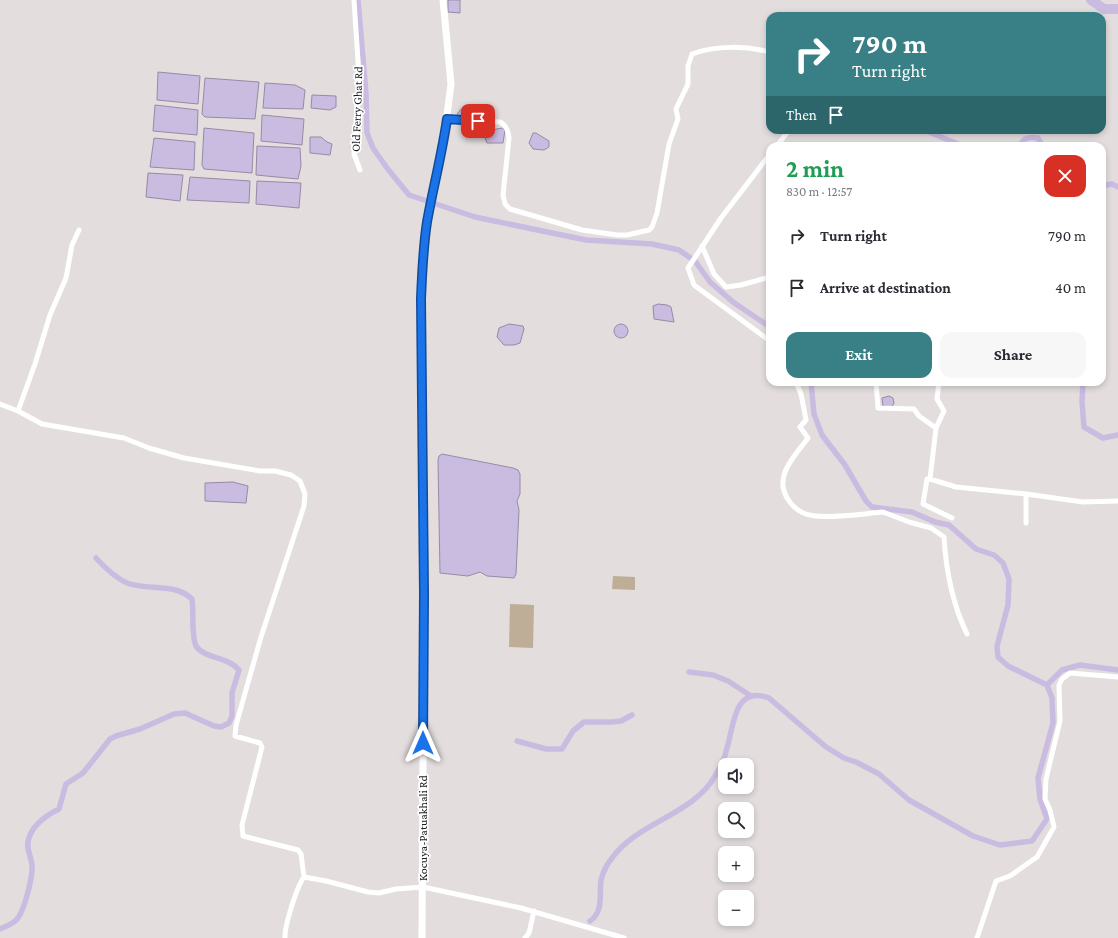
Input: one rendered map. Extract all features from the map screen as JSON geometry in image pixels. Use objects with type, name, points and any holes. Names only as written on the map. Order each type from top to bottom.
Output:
[{"type":"main road","name":"Kocuya-Patuakhali Rd","points":[[422,938],[424,887],[424,593],[421,299],[423,257],[447,119],[451,84],[443,0]]},
{"type":"street","name":"Old Ferry Ghat Rd","points":[[354,0],[359,76],[354,154],[360,170]]},
{"type":"street","points":[[447,119],[500,122],[508,130],[509,138],[503,195],[505,204],[510,209],[582,230],[617,235],[645,232],[652,227],[657,213],[669,144],[678,120],[676,109],[688,84],[688,66],[692,54],[700,51],[722,48],[755,49],[766,51]]},
{"type":"street","points":[[766,159],[721,218],[691,260],[688,268],[694,285],[766,338]]},
{"type":"street","points":[[18,411],[50,316],[66,278],[72,245],[79,230]]},
{"type":"street","points":[[702,246],[714,274],[726,287],[741,285],[766,278]]},
{"type":"street","points":[[798,386],[801,394],[806,420],[800,427],[808,438],[792,459],[785,472],[784,485],[788,500],[798,510],[814,516],[884,512],[892,514],[908,522],[931,528],[944,537],[950,588],[958,615],[967,634]]},
{"type":"street","points":[[876,386],[878,408],[914,409],[919,416],[936,428]]},
{"type":"street","points":[[939,386],[937,399],[944,411],[936,428],[930,479],[927,479],[923,504],[952,518]]},
{"type":"street","points":[[0,404],[18,411],[42,424],[124,438],[148,448],[184,458],[260,472],[275,471],[291,475],[300,481],[305,494],[304,506],[261,637],[236,724],[235,736],[260,743],[262,747],[242,825],[243,836],[298,850],[302,854],[304,877],[299,884],[287,923],[285,938]]},
{"type":"street","points":[[930,479],[956,487],[1026,494],[1083,502],[1118,501]]},
{"type":"street","points":[[1026,494],[1026,523]]},
{"type":"street","points":[[977,938],[996,880],[1010,876],[1037,857],[1054,827],[1050,810],[1045,799],[1046,779],[1060,721],[1059,685],[1062,679],[1070,673],[1118,677]]},
{"type":"street","points":[[304,877],[380,894],[396,889],[424,887],[534,911],[624,938]]},
{"type":"street","points":[[525,938],[529,933],[534,911]]},
{"type":"shaded area","points":[[448,0],[460,0],[460,13],[448,12]]},
{"type":"shaded area","points":[[158,72],[200,76],[198,104],[157,100]]},
{"type":"shaded area","points":[[205,78],[259,82],[255,119],[205,117],[202,114]]},
{"type":"shaded area","points":[[265,83],[295,85],[305,90],[303,109],[263,108]]},
{"type":"shaded area","points":[[312,95],[336,96],[336,107],[330,110],[311,108]]},
{"type":"shaded area","points":[[155,105],[198,110],[197,135],[153,131]]},
{"type":"shaded area","points":[[464,106],[472,107],[473,110],[471,118],[459,117],[457,114]]},
{"type":"shaded area","points":[[262,115],[304,119],[302,145],[261,141]]},
{"type":"shaded area","points":[[204,128],[254,133],[252,173],[204,169],[202,165]]},
{"type":"shaded area","points":[[502,128],[505,130],[503,143],[487,143],[485,138],[487,131]]},
{"type":"shaded area","points":[[533,133],[536,133],[549,141],[549,147],[544,150],[533,149],[529,143]]},
{"type":"shaded area","points":[[310,137],[321,137],[332,144],[330,155],[310,153]]},
{"type":"shaded area","points":[[154,138],[195,142],[194,170],[150,167]]},
{"type":"shaded area","points":[[257,146],[300,148],[301,166],[298,179],[256,175]]},
{"type":"shaded area","points":[[148,173],[183,175],[180,201],[146,197]]},
{"type":"shaded area","points":[[190,177],[250,181],[249,203],[187,200]]},
{"type":"shaded area","points":[[257,181],[301,183],[299,208],[256,204]]},
{"type":"shaded area","points":[[658,304],[671,307],[674,322],[654,319],[653,306]]},
{"type":"shaded area","points":[[509,324],[523,326],[524,329],[520,343],[514,345],[504,345],[497,337],[499,328]]},
{"type":"shaded area","points":[[621,324],[626,326],[628,331],[626,336],[621,338],[616,336],[614,331],[616,326]]},
{"type":"shaded area","points":[[889,396],[893,398],[894,403],[891,408],[883,406],[882,398]]},
{"type":"shaded area","points":[[442,454],[518,470],[520,474],[520,494],[517,501],[519,510],[516,574],[514,578],[487,576],[480,572],[468,576],[440,573],[438,460],[439,456]]},
{"type":"shaded area","points":[[233,482],[248,486],[246,503],[205,501],[205,483]]},
{"type":"shaded area","points":[[613,576],[635,577],[635,590],[612,589]]},
{"type":"shaded area","points":[[510,604],[534,605],[533,648],[509,647]]},
{"type":"waterway","points":[[358,0],[366,93],[367,133],[373,148],[409,195],[475,217],[586,240],[652,244],[679,250],[695,261],[710,282],[733,302],[766,324]]},
{"type":"waterway","points":[[1091,0],[1104,9],[1118,9]]},
{"type":"waterway","points":[[934,134],[953,142]]},
{"type":"waterway","points":[[1022,142],[1027,138],[1038,138],[1040,142]]},
{"type":"waterway","points":[[1106,185],[1112,184],[1118,187]]},
{"type":"waterway","points":[[590,921],[597,913],[599,908],[601,880],[610,860],[636,835],[680,810],[705,789],[715,776],[724,759],[734,719],[742,702],[749,697],[757,695],[769,698],[826,747],[844,758],[856,762],[879,774],[909,800],[973,836],[1000,845],[1032,841],[1047,819],[1040,799],[1038,778],[1053,723],[1052,698],[1047,685],[1008,666],[998,657],[997,646],[1008,605],[1009,579],[1003,563],[994,555],[976,549],[949,525],[935,522],[912,512],[872,507],[866,501],[845,465],[822,435],[814,414],[811,386]]},
{"type":"waterway","points":[[1083,386],[1082,402],[1084,427],[1103,438],[1118,435]]},
{"type":"waterway","points":[[0,929],[17,920],[26,900],[32,870],[28,844],[31,833],[41,821],[59,809],[66,784],[83,773],[110,739],[140,729],[174,714],[185,713],[214,726],[221,727],[229,723],[232,716],[232,693],[239,670],[229,662],[204,653],[196,646],[194,642],[192,599],[177,590],[127,583],[110,572],[96,558]]},
{"type":"waterway","points":[[1047,685],[1062,670],[1080,665],[1118,670]]},
{"type":"waterway","points":[[689,672],[713,675],[728,681],[751,696]]},
{"type":"waterway","points":[[517,741],[546,749],[562,749],[573,731],[584,722],[621,721],[632,715]]},
{"type":"route","points":[[423,743],[424,593],[421,299],[423,257],[427,222],[442,154],[447,119],[478,121]]}]
